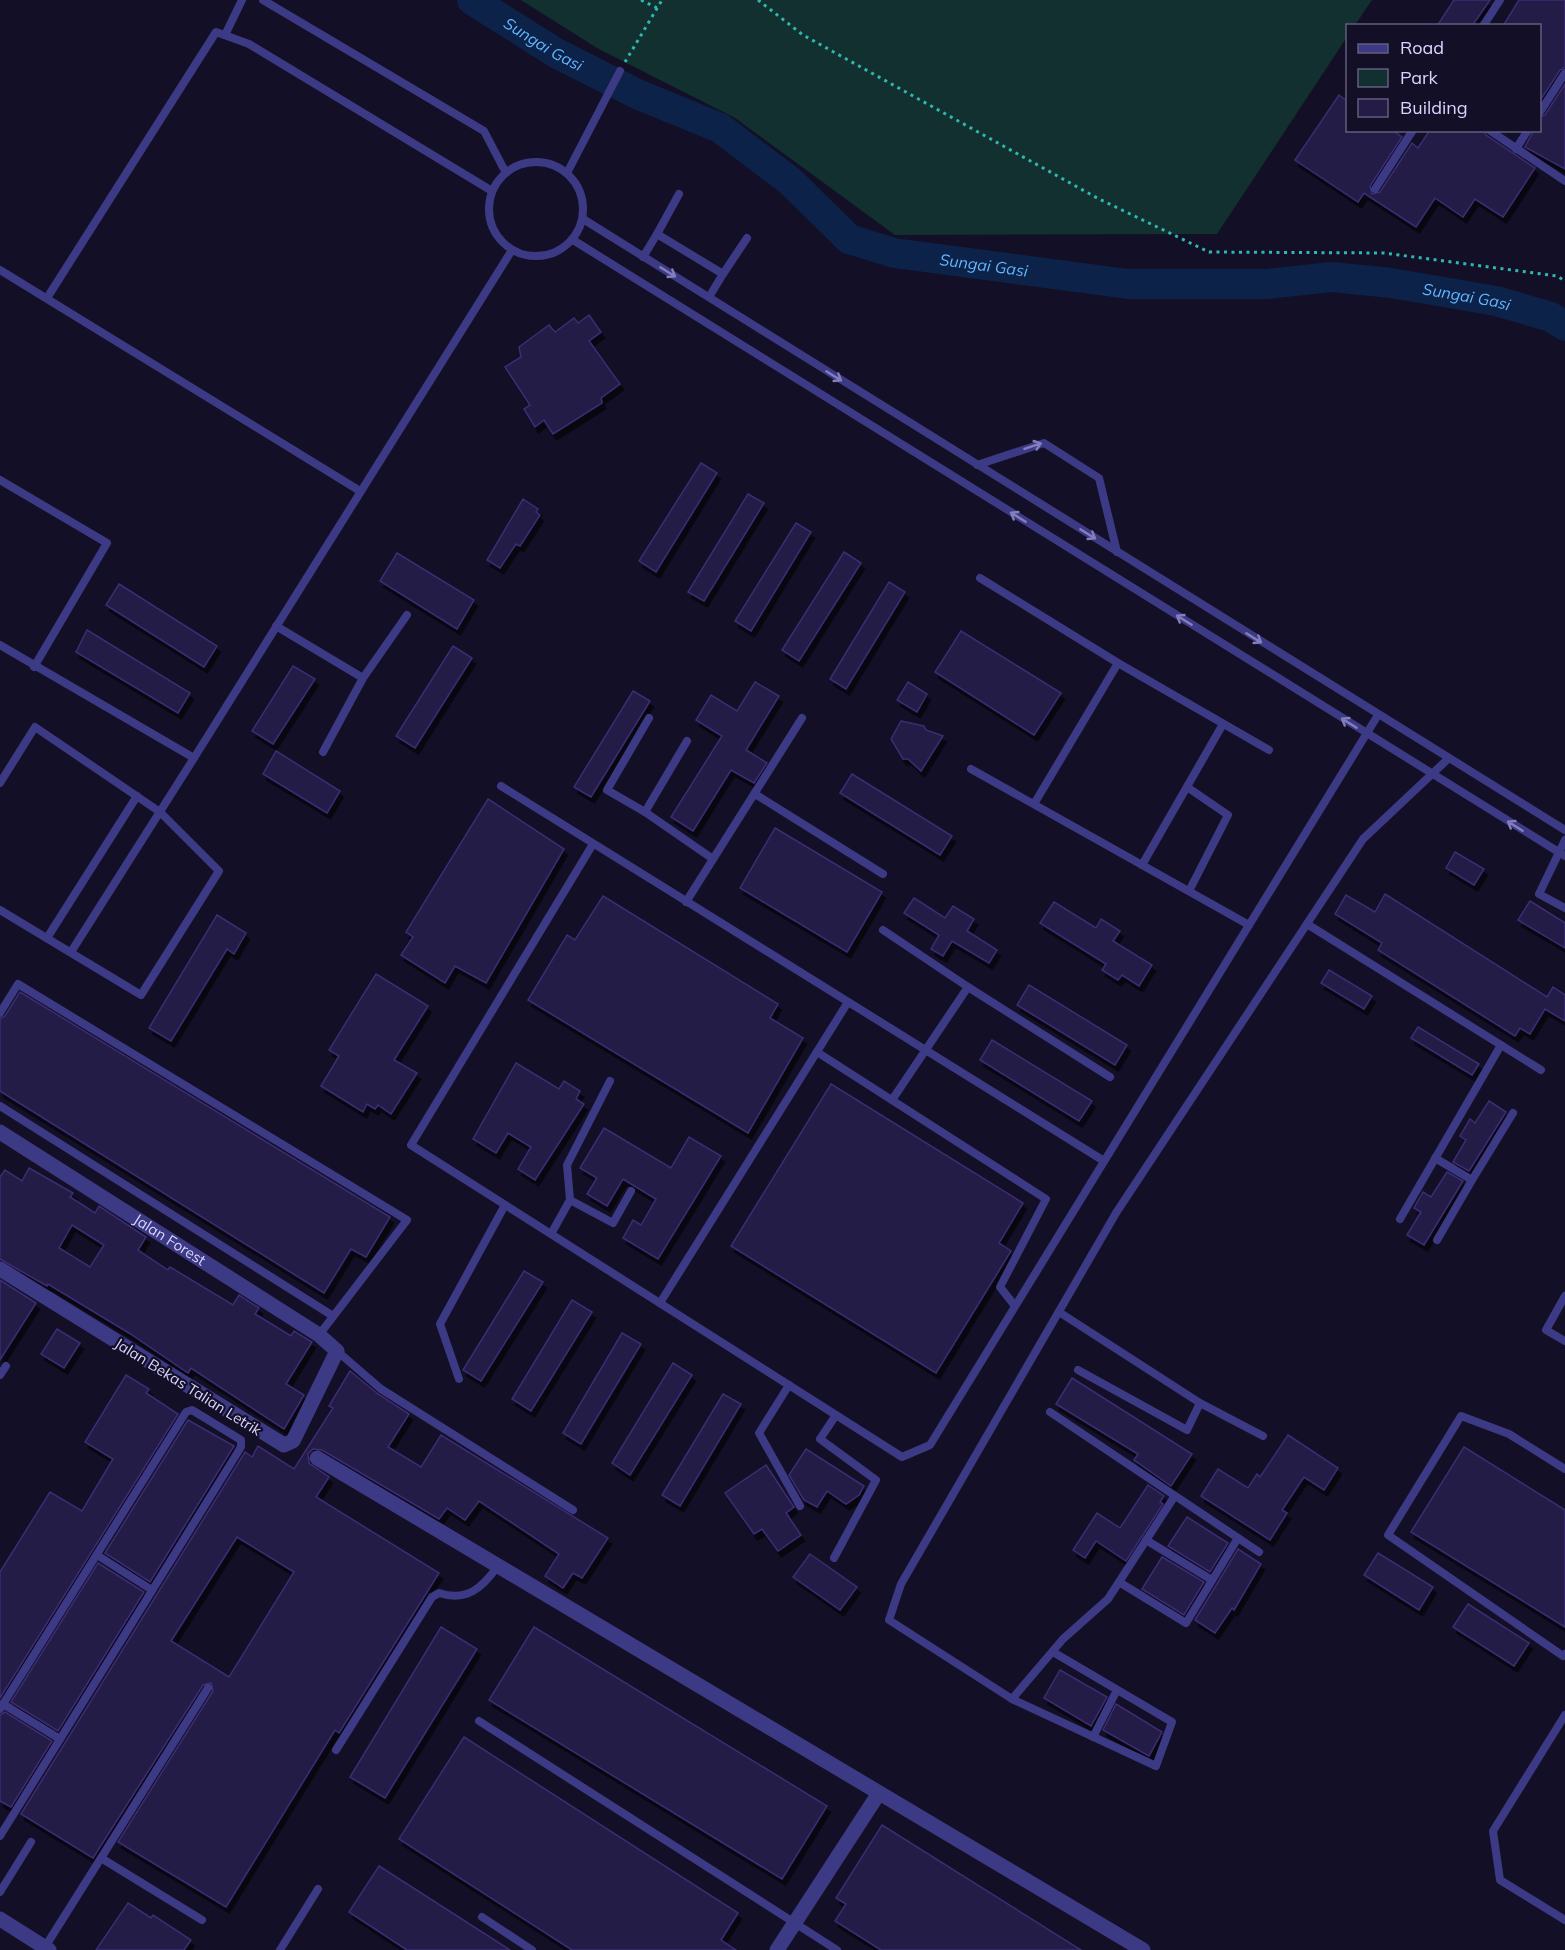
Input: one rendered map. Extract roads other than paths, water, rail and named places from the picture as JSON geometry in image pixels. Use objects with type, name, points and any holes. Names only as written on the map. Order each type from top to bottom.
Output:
[{"type":"street","name":"Jalan Forest","points":[[0,1132],[319,1335],[337,1351]]},
{"type":"street","name":"Jalan Bekas Talian Letrik","points":[[0,1269],[284,1445],[293,1441],[337,1351]]},
{"type":"street","points":[[317,1458],[1143,1950]]},
{"type":"street","points":[[777,1950],[879,1793]]},
{"type":"street","points":[[0,1919],[47,1949]]},
{"type":"lane","points":[[225,35],[242,0]]},
{"type":"lane","points":[[263,0],[484,131],[506,173]]},
{"type":"lane","points":[[1484,24],[1500,0]]},
{"type":"lane","points":[[46,298],[216,32],[249,44],[492,191]]},
{"type":"lane","points":[[567,173],[620,72]]},
{"type":"lane","points":[[1541,109],[1565,73]]},
{"type":"lane","points":[[1375,189],[1412,132]]},
{"type":"lane","points":[[1492,132],[1565,181]]},
{"type":"lane","points":[[1516,149],[1527,132]]},
{"type":"lane","points":[[526,163],[548,164],[567,173],[578,187],[583,202],[583,219],[573,240],[555,253],[533,257],[512,250],[499,239],[491,224],[489,208],[492,191],[506,173],[526,163]]},
{"type":"lane","points":[[643,257],[679,194]]},
{"type":"lane","points":[[583,219],[1565,830]]},
{"type":"lane","points":[[657,234],[723,274]]},
{"type":"lane","points":[[709,297],[747,238]]},
{"type":"lane","points":[[573,240],[1561,854]]},
{"type":"lane","points":[[72,952],[512,250]]},
{"type":"lane","points":[[0,270],[360,491]]},
{"type":"lane","points":[[977,465],[1044,442],[1100,478],[1117,552]]},
{"type":"lane","points":[[0,480],[107,543],[34,667]]},
{"type":"lane","points":[[980,578],[1118,663],[1269,750]]},
{"type":"lane","points":[[323,752],[363,678],[407,615]]},
{"type":"lane","points":[[276,626],[363,678]]},
{"type":"lane","points":[[0,645],[34,667],[194,758]]},
{"type":"lane","points":[[1034,804],[1118,663]]},
{"type":"lane","points":[[594,844],[411,1145],[902,1456],[930,1445],[1378,715]]},
{"type":"lane","points":[[649,717],[607,790],[645,812],[713,859]]},
{"type":"lane","points":[[686,902],[802,718]]},
{"type":"lane","points":[[1142,865],[1223,724]]},
{"type":"lane","points":[[0,783],[34,727],[160,812],[219,871],[141,995],[0,910]]},
{"type":"lane","points":[[645,812],[687,741]]},
{"type":"lane","points":[[1053,1652],[1172,1722],[1156,1766],[1012,1699],[889,1620],[901,1584],[1116,1213],[1363,839],[1430,773],[1449,758]]},
{"type":"lane","points":[[971,769],[1249,925]]},
{"type":"lane","points":[[501,786],[1104,1161]]},
{"type":"lane","points":[[1187,787],[1228,815],[1189,891]]},
{"type":"lane","points":[[755,794],[884,874]]},
{"type":"lane","points":[[47,938],[137,796]]},
{"type":"lane","points":[[1565,840],[1561,854],[1539,894],[1565,908]]},
{"type":"lane","points":[[1307,924],[1541,1070]]},
{"type":"lane","points":[[883,930],[1110,1077]]},
{"type":"lane","points":[[0,1013],[18,984],[407,1221],[319,1335]]},
{"type":"lane","points":[[892,1100],[968,987]]},
{"type":"lane","points":[[660,1303],[848,1002]]},
{"type":"lane","points":[[1400,1219],[1501,1044]]},
{"type":"lane","points":[[817,1052],[1046,1199],[1000,1287],[1015,1306]]},
{"type":"lane","points":[[551,1234],[570,1200],[567,1165],[610,1081]]},
{"type":"lane","points":[[0,1106],[333,1316]]},
{"type":"lane","points":[[1437,1240],[1513,1113]]},
{"type":"lane","points":[[1435,1158],[1472,1180]]},
{"type":"lane","points":[[570,1200],[613,1223],[631,1191]]},
{"type":"lane","points":[[459,1379],[440,1324],[505,1204]]},
{"type":"lane","points":[[1565,1296],[1546,1330],[1565,1341]]},
{"type":"lane","points":[[1059,1312],[1200,1403],[1263,1436]]},
{"type":"lane","points":[[337,1351],[381,1389],[573,1509]]},
{"type":"lane","points":[[0,1375],[6,1365]]},
{"type":"lane","points":[[1078,1370],[1187,1430],[1200,1403]]},
{"type":"lane","points":[[789,1385],[759,1433],[800,1506]]},
{"type":"lane","points":[[0,1836],[241,1447],[241,1440],[192,1410],[186,1412],[2,1706],[60,1739]]},
{"type":"lane","points":[[1050,1412],[1259,1552]]},
{"type":"lane","points":[[834,1558],[876,1480],[820,1439],[836,1415]]},
{"type":"lane","points":[[1565,1469],[1509,1434],[1461,1416],[1388,1535],[1563,1656],[1565,1654]]},
{"type":"lane","points":[[1012,1699],[1053,1652],[1108,1599],[1174,1497]]},
{"type":"lane","points":[[1119,1582],[1186,1623],[1238,1538]]},
{"type":"lane","points":[[1146,1540],[1212,1580]]},
{"type":"lane","points":[[97,1555],[152,1590]]},
{"type":"lane","points":[[336,1750],[432,1597],[439,1593],[452,1597],[476,1591],[484,1585],[498,1566]]},
{"type":"lane","points":[[47,1949],[101,1858],[208,1688]]},
{"type":"lane","points":[[1093,1737],[1117,1690]]},
{"type":"lane","points":[[1565,1714],[1493,1831],[1500,1880],[1565,1920]]},
{"type":"lane","points":[[479,1721],[837,1950]]},
{"type":"lane","points":[[0,1892],[31,1842]]},
{"type":"lane","points":[[101,1858],[202,1920]]},
{"type":"lane","points":[[280,1950],[318,1888]]},
{"type":"lane","points":[[482,1917],[532,1950]]},
{"type":"waterway","name":"Sungai Gasi","points":[[472,0],[556,53],[637,94],[720,128],[790,181],[849,239],[894,253],[1128,284],[1267,284],[1332,277],[1391,283],[1496,301],[1551,317],[1565,326]]}]
